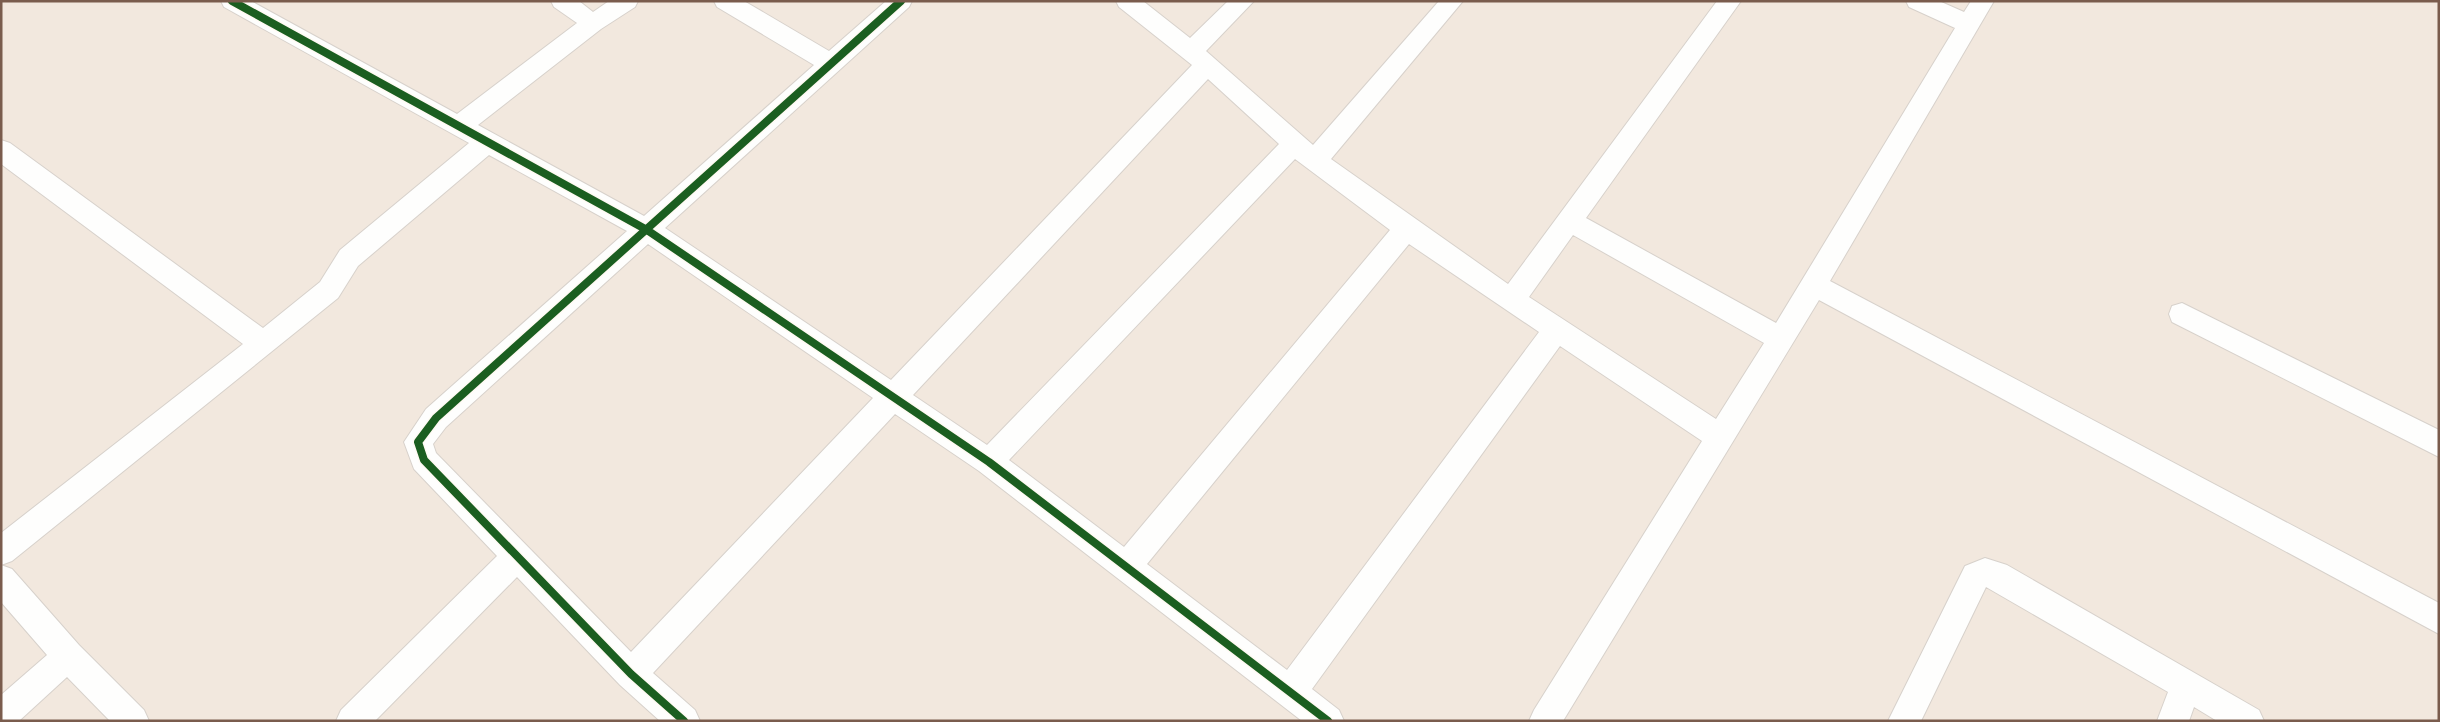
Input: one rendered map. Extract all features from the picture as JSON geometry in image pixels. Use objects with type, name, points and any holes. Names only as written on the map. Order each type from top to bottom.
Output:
[{"type":"street","points":[[232,1],[486,143],[647,230],[989,462],[1328,721]]},
{"type":"street","points":[[562,1],[593,24]]},
{"type":"street","points":[[458,126],[593,24],[627,1]]},
{"type":"street","points":[[725,1],[832,64]]},
{"type":"street","points":[[684,721],[631,674],[518,555],[424,460],[418,442],[436,418],[901,1]]},
{"type":"street","points":[[1128,1],[1199,57],[1295,143],[1406,228],[1511,301],[1719,436]]},
{"type":"street","points":[[631,674],[893,397],[1199,57],[1243,1]]},
{"type":"street","points":[[1316,160],[1452,1]]},
{"type":"street","points":[[1511,301],[1730,1]]},
{"type":"street","points":[[1918,1],[1969,24]]},
{"type":"street","points":[[1545,721],[1719,436],[1814,285],[1983,1]]},
{"type":"street","points":[[1,550],[329,290],[336,281],[341,266],[349,258],[486,143]]},
{"type":"street","points":[[989,462],[1295,143]]},
{"type":"street","points":[[1,150],[263,344]]},
{"type":"street","points":[[1570,221],[1780,339]]},
{"type":"street","points":[[1126,567],[1406,228]]},
{"type":"street","points":[[1814,285],[2439,619]]},
{"type":"street","points":[[2182,314],[2439,444]]},
{"type":"street","points":[[1290,692],[1556,330]]},
{"type":"street","points":[[352,721],[518,555]]},
{"type":"street","points":[[1904,721],[1976,576],[1985,572],[1996,575],[2248,721]]},
{"type":"street","points":[[1,579],[68,656],[133,721]]},
{"type":"street","points":[[1,716],[68,656]]},
{"type":"street","points":[[2173,721],[2186,686]]},
{"type":"shaded area","points":[[1,1],[2439,1],[2439,721],[1,721]]},
{"type":"cycle path","points":[[232,1],[647,230],[989,462],[1328,721]]},
{"type":"cycle path","points":[[684,721],[631,674],[424,460],[418,442],[436,418],[901,1]]}]
